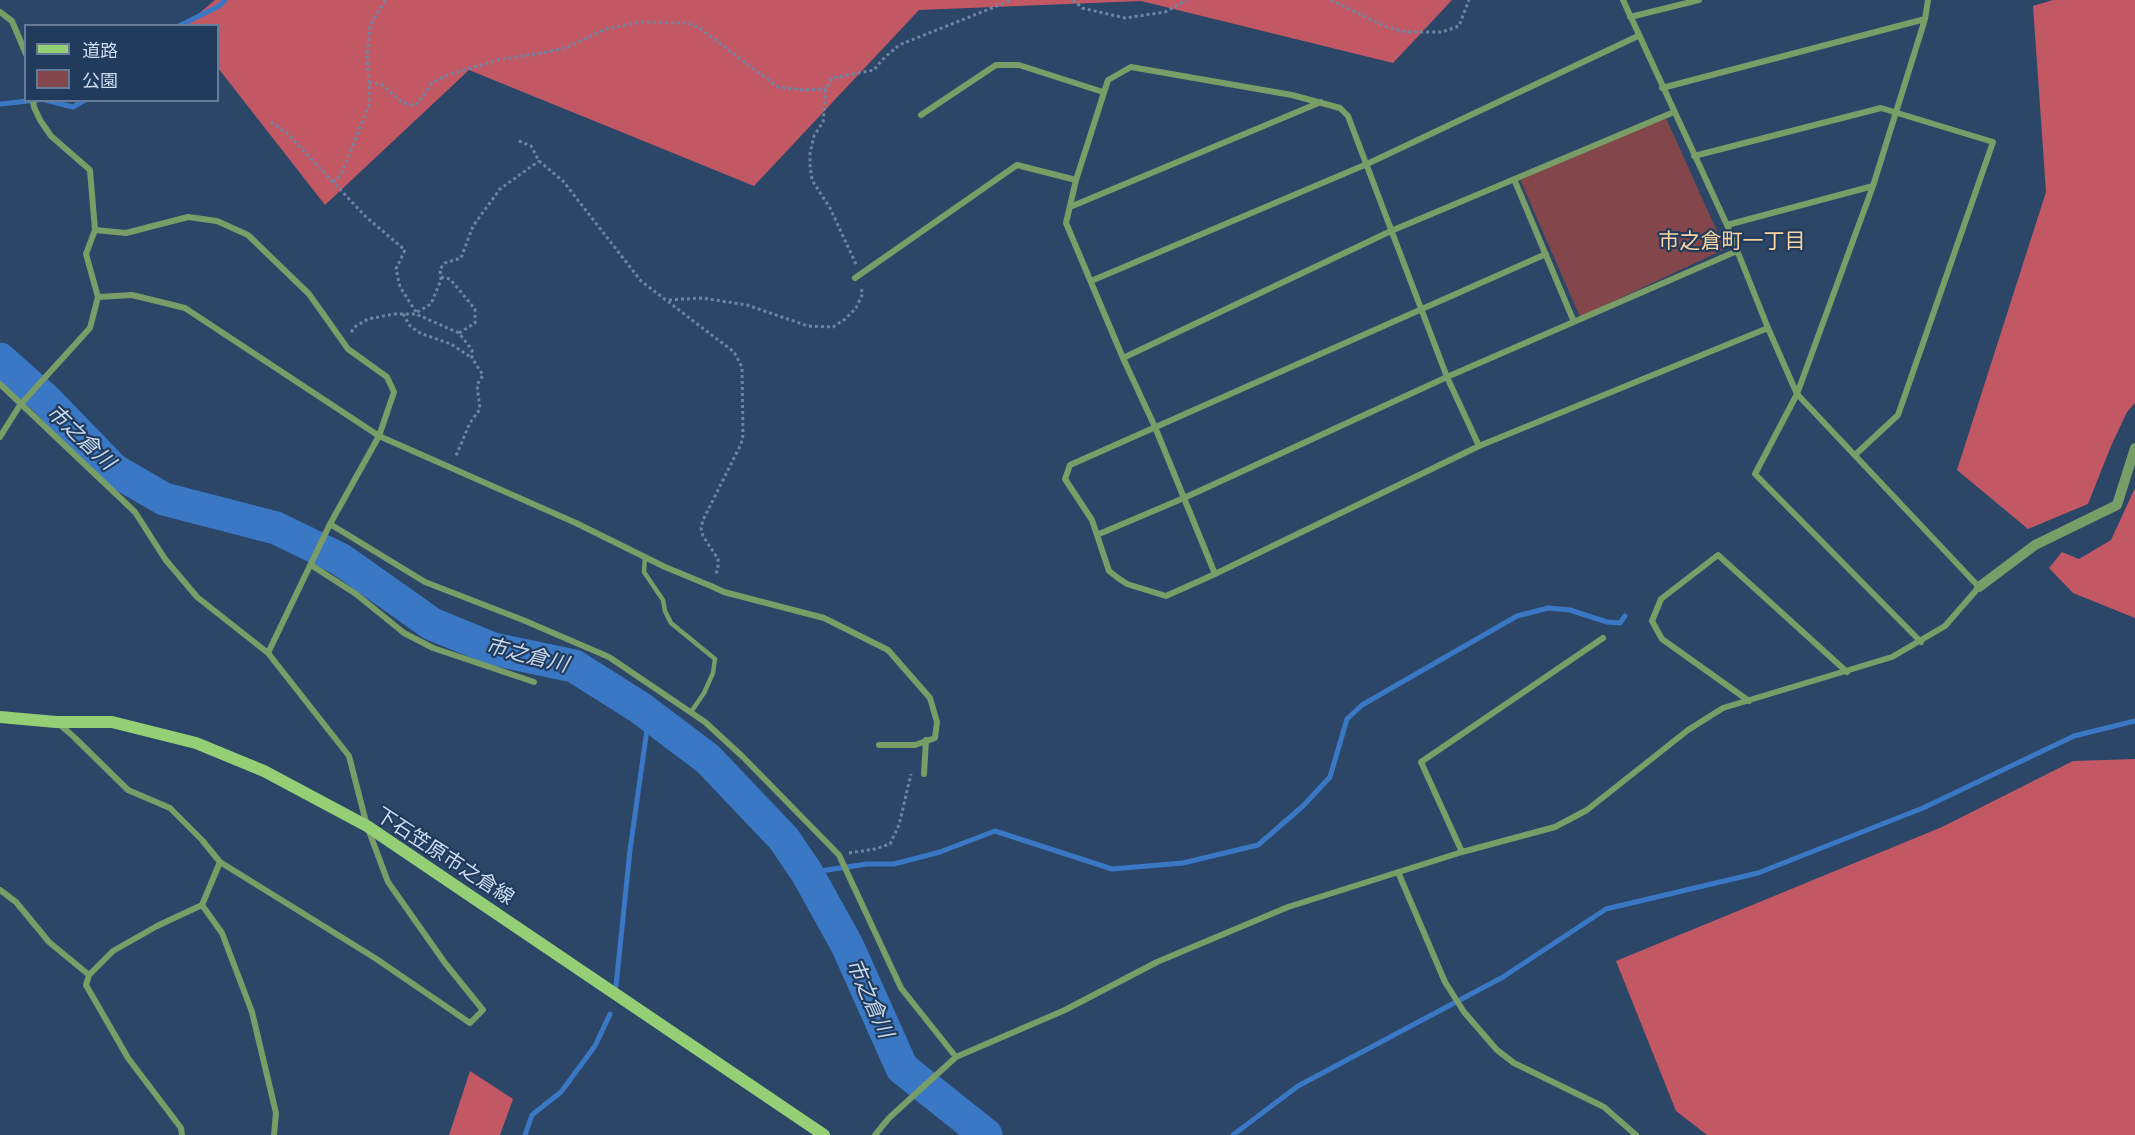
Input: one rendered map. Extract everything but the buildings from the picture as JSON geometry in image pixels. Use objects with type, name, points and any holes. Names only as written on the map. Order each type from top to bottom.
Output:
[{"type":"main road","name":"下石笠原市之倉線","points":[[0,717],[56,722],[112,722],[196,743],[264,771],[367,826],[824,1135]]},
{"type":"street","points":[[1623,0],[1727,225],[1797,394],[1979,587]]},
{"type":"street","points":[[1630,17],[1699,0]]},
{"type":"street","points":[[1921,642],[1755,474],[1797,394],[1873,186],[1925,19],[1928,0]]},
{"type":"street","points":[[0,12],[12,21],[24,49]]},
{"type":"street","points":[[1662,87],[1925,19]]},
{"type":"street","points":[[1091,281],[1367,164],[1638,36]]},
{"type":"street","points":[[921,115],[996,65],[1019,65],[1103,92]]},
{"type":"street","points":[[1215,574],[1155,427],[1066,223],[1076,180],[1108,80],[1131,67],[1322,102],[1340,108],[1348,116],[1447,377],[1479,446]]},
{"type":"street","points":[[1070,207],[1322,102]]},
{"type":"street","points":[[0,437],[20,405],[90,328],[98,297],[86,254],[95,230],[90,170],[51,136],[34,104]]},
{"type":"street","points":[[1694,156],[1881,108],[1993,142],[1898,415],[1855,455]]},
{"type":"street","points":[[1123,358],[1391,231],[1674,112]]},
{"type":"street","points":[[858,276],[1017,165],[1076,180]]},
{"type":"street","points":[[1514,179],[1574,322]]},
{"type":"street","points":[[1727,225],[1873,186]]},
{"type":"street","points":[[95,230],[126,232],[188,217],[217,221],[248,235],[309,294],[348,349],[387,377],[394,392],[379,436],[330,524],[268,653]]},
{"type":"street","points":[[1099,534],[1184,498],[1447,377],[1737,251]]},
{"type":"street","points":[[1546,254],[1070,465],[1065,479],[1099,534],[1109,571],[1127,584],[1166,596],[1479,446],[1768,328]]},
{"type":"street","points":[[98,297],[132,294],[185,308],[379,436],[576,523],[724,592],[824,618],[888,650],[930,698],[937,722],[935,738],[915,745],[879,745]]},
{"type":"street","points":[[0,384],[135,512],[165,559],[197,597],[268,653],[349,756],[367,826],[388,882],[445,963],[483,1010],[470,1023],[375,958],[220,862],[170,808],[128,790],[74,736],[56,722]]},
{"type":"street","points":[[875,1135],[889,1118],[956,1057],[1065,1010],[1157,962],[1288,907],[1462,852],[1555,827],[1587,810],[1688,730],[1723,708],[1892,657],[1921,642],[1945,626],[1979,587],[2035,545],[2117,505],[2135,448]]},
{"type":"street","points":[[330,524],[425,582],[523,620],[609,657],[705,722],[743,757],[838,855],[901,988],[956,1057]]},
{"type":"street","points":[[1749,701],[1662,639],[1652,621],[1661,599],[1718,555],[1847,672]]},
{"type":"street","points":[[311,565],[356,594],[404,633],[433,648],[534,682]]},
{"type":"street","points":[[1462,852],[1421,762],[1603,638]]},
{"type":"street","points":[[924,774],[926,740]]},
{"type":"street","points":[[182,1135],[181,1128],[128,1058],[86,985],[89,975],[113,951],[157,926],[202,905],[220,862]]},
{"type":"street","points":[[1398,872],[1445,982],[1464,1012],[1497,1050],[1514,1063],[1604,1107],[1636,1135]]},
{"type":"street","points":[[0,890],[16,902],[49,942],[89,975]]},
{"type":"street","points":[[202,905],[222,933],[252,1012],[276,1113],[274,1135]]},
{"type":"lane","points":[[645,556],[644,572],[663,600],[671,623],[715,659],[713,673],[704,693],[691,712]]},
{"type":"path","points":[[333,182],[341,175],[369,105],[367,57],[369,25],[386,0]]},
{"type":"path","points":[[667,300],[702,298],[747,305],[808,326],[833,327],[844,320],[856,308],[863,293],[830,208],[812,180],[810,153],[814,136],[823,122],[826,89],[832,78],[874,70],[899,45],[1012,0]]},
{"type":"path","points":[[1072,0],[1082,8],[1125,18],[1164,12],[1187,0]]},
{"type":"path","points":[[1331,0],[1384,26],[1406,32],[1442,32],[1459,26],[1469,0]]},
{"type":"path","points":[[369,83],[381,84],[403,103],[411,105],[418,103],[432,83],[445,76],[497,60],[567,47],[606,29],[640,22],[688,23],[699,27],[778,87],[801,90],[826,89]]},
{"type":"path","points":[[271,122],[288,134],[366,217],[405,250],[396,269],[400,287],[418,315],[459,333],[472,350],[472,358]]},
{"type":"path","points":[[519,141],[531,146],[539,161],[563,181],[641,280],[734,352],[742,367],[743,435],[741,444],[701,528],[703,536],[718,559],[718,569],[711,586]]},
{"type":"path","points":[[342,342],[356,326],[368,320],[416,312],[431,304],[441,277],[440,269],[445,263],[461,258],[473,226],[500,189],[539,161]]},
{"type":"path","points":[[441,277],[450,279],[475,309],[475,323],[459,333]]},
{"type":"path","points":[[403,314],[410,326],[420,333],[451,344],[472,358],[483,375],[477,385],[480,409],[470,423],[451,468]]},
{"type":"path","points":[[838,855],[890,844],[899,825],[911,773]]},
{"type":"green space","points":[[1666,118],[1725,249],[1580,317],[1519,177]]},
{"type":"shaded area","points":[[215,0],[1452,0],[1393,63],[1141,1],[919,10],[754,186],[469,70],[325,205],[219,69],[219,24],[186,24]]},
{"type":"shaded area","points":[[2053,0],[2135,0],[2135,403],[2127,412],[2111,446],[2088,504],[2028,529],[1957,470],[2046,192],[2033,6]]},
{"type":"shaded area","points":[[2135,488],[2135,618],[2073,593],[2049,568],[2062,552],[2079,559],[2111,540]]},
{"type":"shaded area","points":[[2135,759],[2135,1135],[1707,1135],[1676,1111],[1616,961],[1942,827],[2073,761]]},
{"type":"shaded area","points":[[470,1071],[513,1099],[500,1135],[449,1135]]},
{"type":"waterway","points":[[183,24],[219,6],[225,0]]},
{"type":"waterway","points":[[0,104],[24,101]]},
{"type":"waterway","points":[[53,102],[73,107],[82,102]]},
{"type":"waterway","name":"市之倉川","points":[[0,359],[45,399],[114,470],[164,499],[276,528],[340,559],[432,624],[493,649],[574,666],[639,707],[708,759],[784,839],[807,873],[847,945],[902,1068],[986,1135]]},
{"type":"waterway","points":[[807,873],[867,864],[894,864],[940,852],[995,831],[1112,869],[1183,863],[1258,845],[1303,806],[1330,777],[1347,719],[1362,705],[1517,616],[1548,608],[1570,610],[1607,622],[1620,623],[1625,616]]},
{"type":"waterway","points":[[616,986],[630,850],[649,715]]},
{"type":"waterway","points":[[1233,1135],[1298,1086],[1503,977],[1606,909],[1758,873],[1923,808],[2074,736],[2135,721]]},
{"type":"waterway","points":[[525,1135],[532,1115],[561,1092],[595,1046],[610,1014]]},
{"type":"district","name":"市之倉町一丁目","points":[[1732,241]]}]
